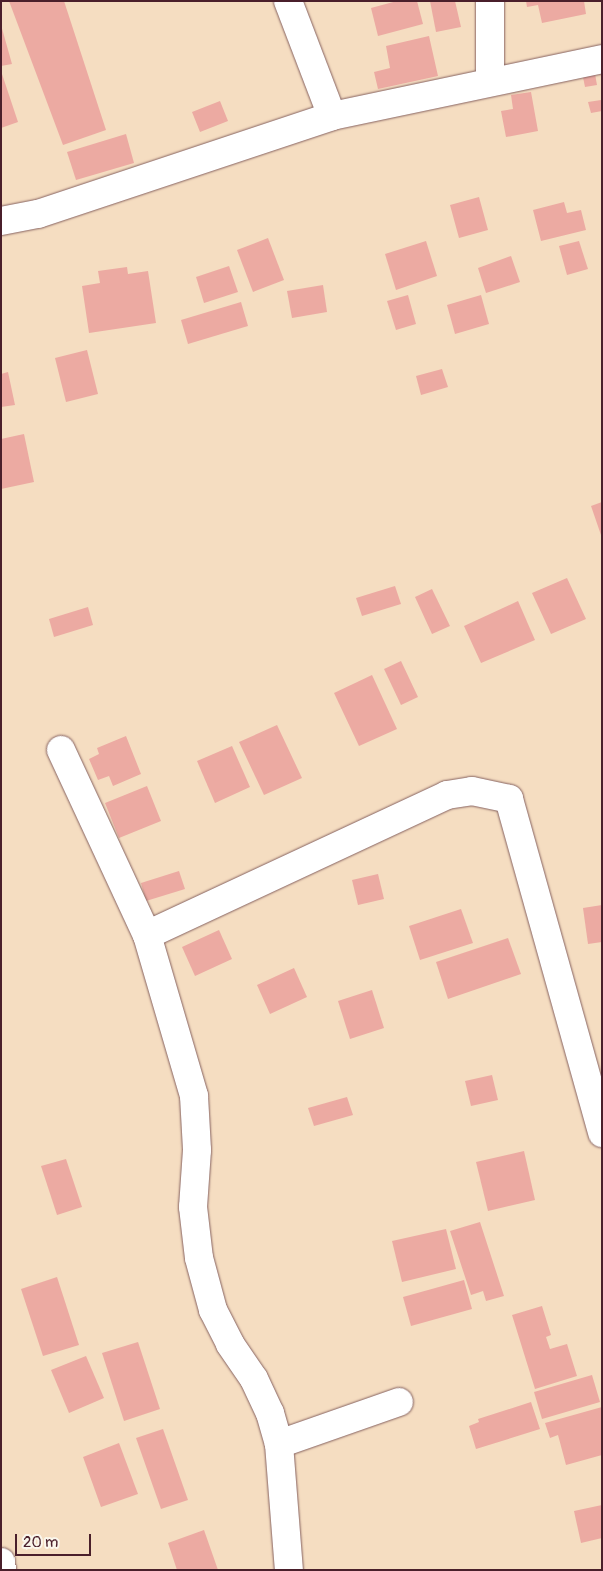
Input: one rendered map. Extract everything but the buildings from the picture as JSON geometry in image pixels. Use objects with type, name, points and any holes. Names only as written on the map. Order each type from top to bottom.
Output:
[{"type":"street","points":[[288,1],[332,116]]},
{"type":"street","points":[[490,1],[490,81]]},
{"type":"street","points":[[1,221],[47,211],[332,116],[490,81],[602,59]]},
{"type":"street","points":[[61,750],[147,935],[194,1096],[197,1150],[194,1207],[199,1258],[213,1310],[230,1344],[254,1379],[270,1413],[279,1444],[289,1570]]},
{"type":"street","points":[[147,935],[447,795],[472,791],[509,799],[602,1133]]},
{"type":"street","points":[[279,1444],[399,1402]]},
{"type":"street","points":[[1,1562],[2,1570]]}]
